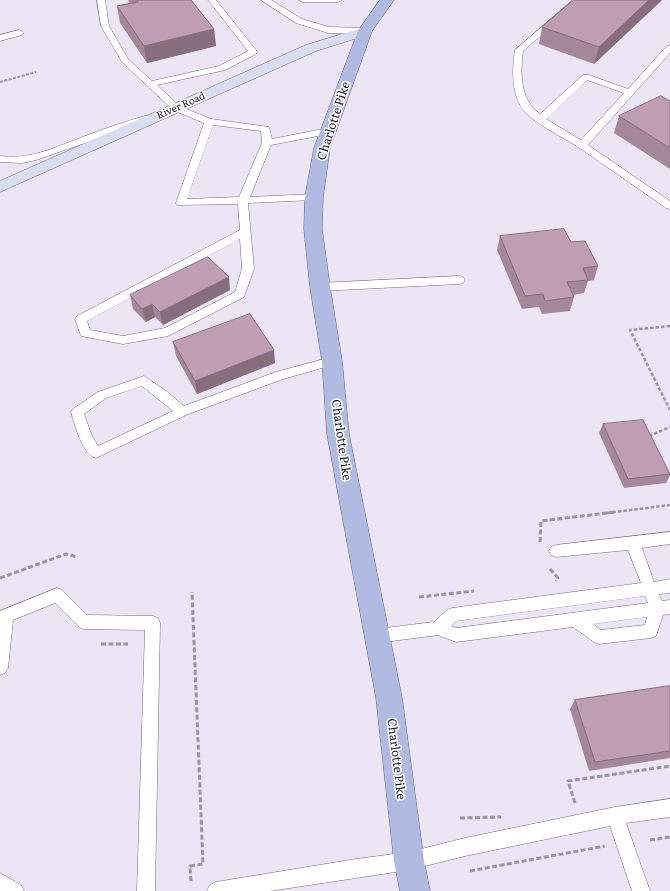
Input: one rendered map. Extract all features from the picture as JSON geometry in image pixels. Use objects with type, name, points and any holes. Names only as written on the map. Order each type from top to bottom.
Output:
[{"type":"main road","name":"Charlotte Pike","points":[[387,0],[365,31],[322,148],[314,198],[313,229],[320,287],[332,361],[338,434],[389,698],[409,861],[415,891]]},
{"type":"main road","name":"River Road","points":[[0,186],[311,48],[365,31]]},
{"type":"lane","points":[[101,0],[105,26],[125,60],[151,84],[171,111]]},
{"type":"lane","points":[[151,84],[222,68],[254,52],[212,0]]},
{"type":"lane","points":[[265,0],[299,21],[328,30],[365,31]]},
{"type":"lane","points":[[303,0],[338,0]]},
{"type":"lane","points":[[578,0],[519,50],[516,70],[520,93],[528,110],[582,145],[670,206]]},
{"type":"lane","points":[[0,38],[19,33]]},
{"type":"lane","points":[[582,145],[670,48]]},
{"type":"lane","points":[[540,119],[586,77],[629,92]]},
{"type":"lane","points":[[0,159],[12,162],[30,160],[118,127],[171,111],[208,122],[266,129],[267,143],[244,201],[248,269],[240,294],[168,332],[123,340],[85,333],[82,319],[245,232]]},
{"type":"lane","points":[[208,122],[181,203],[314,198]]},
{"type":"lane","points":[[267,143],[328,131]]},
{"type":"lane","points":[[320,287],[459,280]]},
{"type":"lane","points":[[182,412],[162,394],[144,381],[102,395],[76,412],[86,438],[96,454],[182,412],[280,375],[332,361]]},
{"type":"lane","points":[[556,551],[670,538]]},
{"type":"lane","points":[[633,543],[650,588],[663,607]]},
{"type":"lane","points":[[438,628],[452,615],[670,586]]},
{"type":"lane","points":[[0,668],[3,617],[57,595],[84,622],[153,623],[146,891]]},
{"type":"lane","points":[[377,636],[438,628],[456,635],[663,607]]},
{"type":"lane","points":[[575,619],[599,637],[651,631],[663,607]]},
{"type":"lane","points":[[216,891],[356,868],[409,861],[465,847],[615,816],[670,808]]},
{"type":"lane","points":[[615,816],[641,891]]},
{"type":"lane","points":[[0,882],[15,891]]},
{"type":"path","points":[[0,82],[36,72]]},
{"type":"path","points":[[670,326],[630,330],[670,410]]},
{"type":"path","points":[[652,441],[649,435],[670,427]]},
{"type":"path","points":[[0,578],[66,554],[77,557]]},
{"type":"path","points":[[191,881],[190,866],[203,864],[192,592]]},
{"type":"path","points":[[101,644],[132,644]]},
{"type":"path","points":[[567,807],[575,805],[568,781],[670,766]]},
{"type":"path","points":[[460,818],[504,816]]},
{"type":"path","points":[[650,840],[670,837]]},
{"type":"path","points":[[470,871],[612,845]]},
{"type":"building","points":[[137,0],[191,0],[214,29],[144,46],[117,6],[138,2]]},
{"type":"building","points":[[574,0],[649,0],[599,47],[542,27]]},
{"type":"building","points":[[661,96],[670,101],[670,148],[619,116]]},
{"type":"building","points":[[564,229],[571,242],[585,241],[598,266],[583,268],[588,280],[567,282],[574,297],[545,301],[543,294],[525,296],[500,236]]},
{"type":"building","points":[[208,257],[229,277],[160,312],[152,304],[142,309],[130,295]]},
{"type":"building","points":[[250,314],[274,350],[195,381],[173,342]]},
{"type":"building","points":[[643,420],[670,474],[628,479],[603,424]]},
{"type":"building","points":[[670,686],[670,751],[595,762],[575,700]]}]
